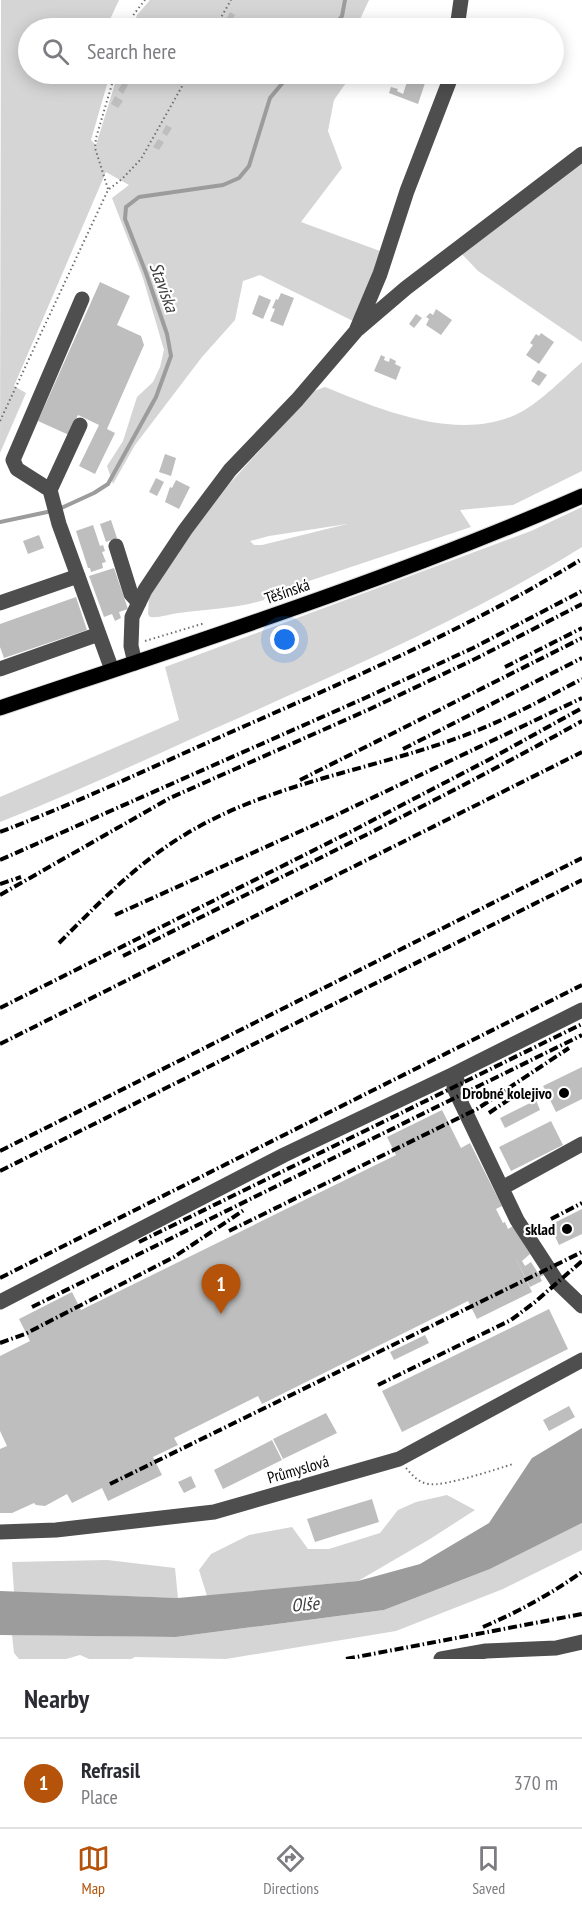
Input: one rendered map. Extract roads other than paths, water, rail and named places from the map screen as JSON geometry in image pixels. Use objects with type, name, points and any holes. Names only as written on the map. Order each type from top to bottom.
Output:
[{"type":"main road","name":"Těšínská","points":[[0,708],[361,585],[515,525],[582,496]]},
{"type":"street","points":[[458,18],[461,0]]},
{"type":"street","points":[[356,331],[380,274],[407,191],[448,84]]},
{"type":"street","points":[[135,663],[131,646],[132,617],[145,590],[185,530],[230,470],[297,400],[356,331],[406,288],[582,154]]},
{"type":"street","points":[[51,494],[17,469],[13,460],[82,299]]},
{"type":"street","points":[[80,425],[51,494],[59,524],[112,670]]},
{"type":"street","points":[[116,546],[131,594],[139,603]]},
{"type":"street","points":[[0,603],[78,576]]},
{"type":"street","points":[[0,669],[99,634]]},
{"type":"street","points":[[0,1302],[284,1155],[582,1010]]},
{"type":"street","points":[[454,1074],[457,1080],[454,1088],[517,1220],[558,1283],[582,1306]]},
{"type":"street","points":[[502,1188],[582,1144]]},
{"type":"street","name":"Průmyslová","points":[[0,1532],[56,1530],[214,1512],[399,1460],[582,1360]]},
{"type":"street","points":[[441,1659],[556,1648],[582,1642]]},
{"type":"water","name":"Olše","points":[[582,1428],[582,1523],[490,1569],[384,1610],[176,1637],[0,1635],[0,1591],[178,1598],[358,1581],[420,1564],[489,1523],[532,1458]]},
{"type":"waterway","name":"Staviska","points":[[340,18],[345,0]]},
{"type":"waterway","name":"Staviska","points":[[59,509],[108,484],[156,397],[171,356],[167,334],[125,219],[126,207],[139,197],[223,185],[239,178],[249,166],[270,98],[282,84]]},
{"type":"waterway","name":"Staviska","points":[[0,522],[52,511]]},
{"type":"railway","points":[[0,832],[93,794],[375,668],[501,605],[582,559]]},
{"type":"railway","points":[[0,860],[365,698],[473,648],[582,591]]},
{"type":"railway","points":[[0,895],[170,798],[370,709],[582,604]]},
{"type":"railway","points":[[505,667],[582,628]]},
{"type":"railway","points":[[300,780],[582,638]]},
{"type":"railway","points":[[403,749],[582,658]]},
{"type":"railway","points":[[59,943],[119,884],[151,858],[168,845],[218,817],[287,790],[463,736],[508,717],[582,679]]},
{"type":"railway","points":[[115,915],[332,817],[582,698]]},
{"type":"railway","points":[[0,1008],[356,829],[582,708]]},
{"type":"railway","points":[[123,956],[411,812],[582,721]]},
{"type":"railway","points":[[0,1044],[582,752]]},
{"type":"railway","points":[[0,1151],[582,858]]},
{"type":"railway","points":[[0,884],[21,877]]},
{"type":"railway","points":[[0,1171],[582,880]]},
{"type":"railway","points":[[0,1278],[582,985]]},
{"type":"railway","points":[[139,1242],[582,1024]]},
{"type":"railway","points":[[32,1307],[582,1035]]},
{"type":"railway","points":[[229,1231],[477,1109],[569,1048]]},
{"type":"railway","points":[[489,1113],[526,1088]]},
{"type":"railway","points":[[551,1219],[582,1203]]},
{"type":"railway","points":[[0,1343],[25,1334],[174,1257],[244,1210]]},
{"type":"railway","points":[[110,1484],[582,1252]]},
{"type":"railway","points":[[378,1385],[511,1320],[582,1261]]},
{"type":"railway","points":[[483,1627],[534,1602],[582,1572]]},
{"type":"railway","points":[[346,1659],[582,1614]]},
{"type":"place","name":"Drobné kolejivo","points":[[564,1093]]},
{"type":"place","name":"sklad","points":[[567,1229]]},
{"type":"place","name":"Refrasil","points":[[221,1314]]}]
